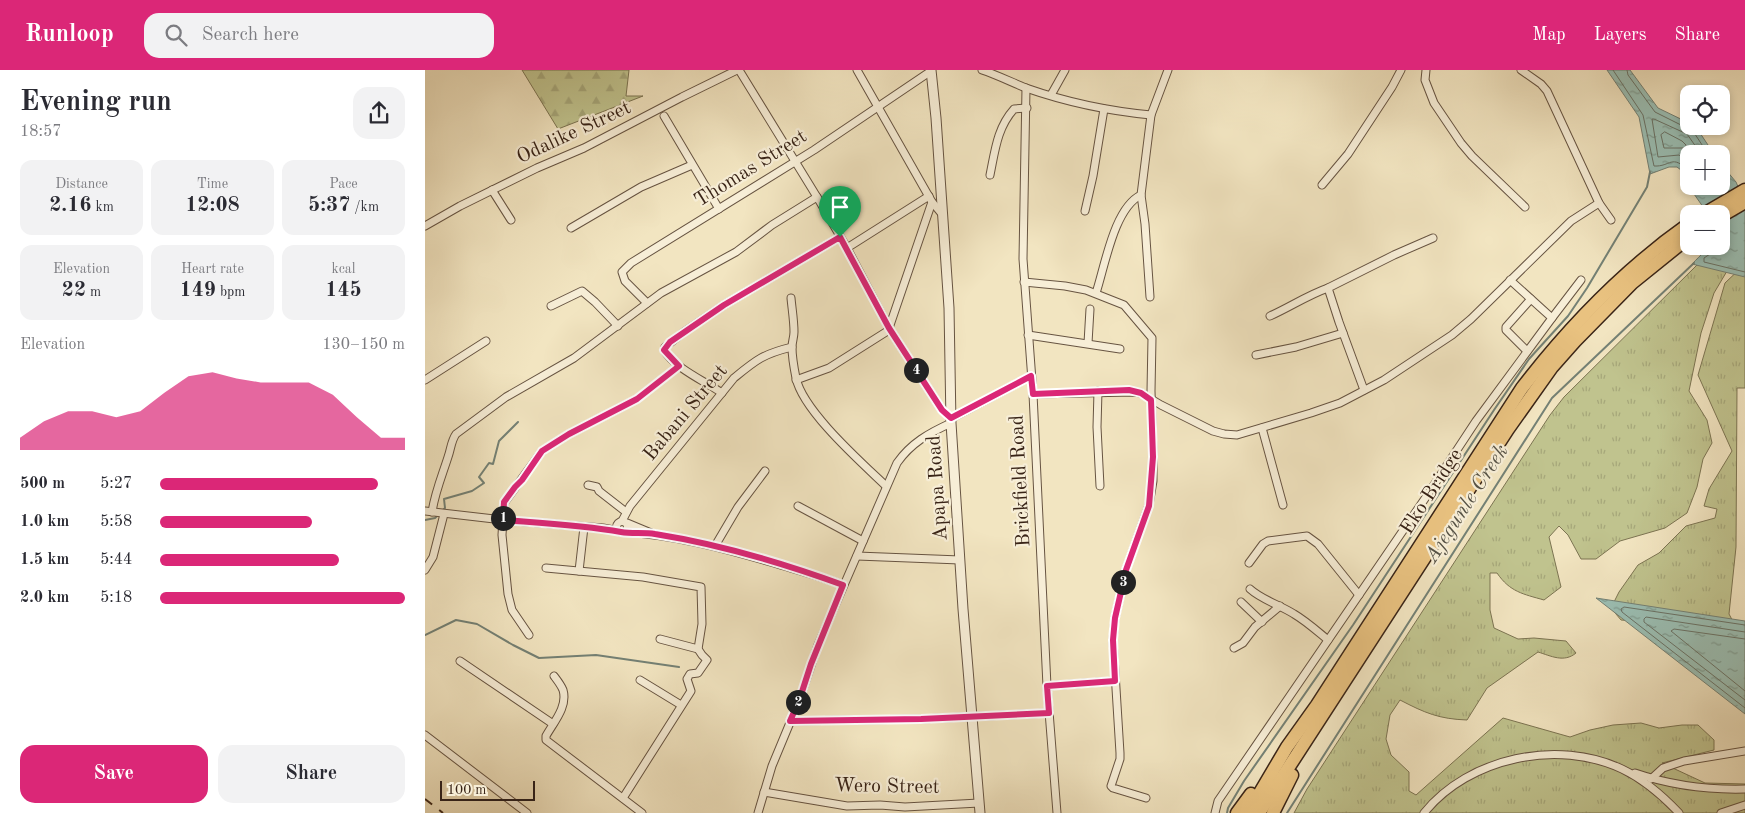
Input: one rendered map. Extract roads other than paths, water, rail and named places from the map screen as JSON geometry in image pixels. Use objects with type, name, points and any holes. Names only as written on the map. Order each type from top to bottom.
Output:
[{"type":"highway","points":[[1719,205],[1745,190]]},
{"type":"highway","points":[[1730,211],[1745,202]]},
{"type":"highway","name":"Eko Bridge","points":[[1248,813],[1287,747],[1317,705],[1512,404],[1547,356],[1612,288],[1680,231]]},
{"type":"highway","name":"Eko Bridge","points":[[1259,813],[1508,429],[1552,367],[1581,334],[1632,283],[1680,244]]},
{"type":"highway","points":[[1273,813],[1309,737]]},
{"type":"highway","points":[[1237,813],[1287,747]]},
{"type":"street","points":[[738,70],[847,248],[889,328],[942,410],[951,420]]},
{"type":"street","name":"Odalike Street","points":[[425,226],[492,190],[584,148],[738,70]]},
{"type":"street","points":[[857,70],[931,199],[942,214]]},
{"type":"street","points":[[983,70],[1026,88],[1051,95],[1104,109],[1151,115]]},
{"type":"street","points":[[1051,95],[1065,70]]},
{"type":"street","points":[[1150,297],[1141,195],[1151,115],[1168,70]]},
{"type":"street","points":[[1322,185],[1348,154],[1401,70]]},
{"type":"street","points":[[1426,70],[1425,80],[1434,103],[1461,143],[1471,156],[1525,207]]},
{"type":"street","points":[[1521,70],[1541,84],[1547,91],[1599,203],[1611,220]]},
{"type":"street","name":"Thomas Street","points":[[647,303],[625,281],[622,272],[631,263],[795,161],[931,71]]},
{"type":"street","name":"Apapa Road","points":[[931,71],[949,308],[951,420],[960,560],[980,813]]},
{"type":"street","name":"Brickfield Road","points":[[1026,88],[1023,259],[1033,394],[1047,686],[1057,813]]},
{"type":"street","points":[[990,175],[999,134],[1004,122],[1014,109],[1027,108]]},
{"type":"street","points":[[1085,212],[1104,109]]},
{"type":"street","points":[[664,116],[719,209]]},
{"type":"street","points":[[571,228],[641,187],[692,165]]},
{"type":"street","points":[[492,190],[511,220]]},
{"type":"street","points":[[1096,293],[1122,215],[1132,200],[1141,195]]},
{"type":"street","points":[[425,570],[433,557],[435,493],[456,434],[506,397],[555,370],[618,326],[647,303],[735,252],[817,197]]},
{"type":"street","points":[[847,248],[931,199]]},
{"type":"street","points":[[797,380],[829,368],[886,332],[889,328],[931,199]]},
{"type":"street","points":[[1033,394],[1129,390],[1141,393],[1151,400],[1213,431],[1237,435],[1339,403],[1384,380],[1451,335],[1471,319],[1571,221],[1599,203]]},
{"type":"street","points":[[722,393],[679,366],[664,350],[670,342],[724,305],[840,237]]},
{"type":"street","points":[[1270,316],[1310,295],[1433,238]]},
{"type":"street","points":[[1510,280],[1552,318]]},
{"type":"street","points":[[1215,813],[1218,802],[1476,421],[1581,280]]},
{"type":"street","points":[[1024,282],[1065,286],[1096,293],[1124,305],[1151,335],[1153,473],[1149,506],[1126,570],[1115,618],[1113,640],[1120,759],[1111,786],[1146,798]]},
{"type":"street","points":[[1328,288],[1364,390]]},
{"type":"street","points":[[551,306],[582,291],[618,326]]},
{"type":"street","points":[[791,298],[794,334],[792,347],[797,380],[808,402],[822,421],[865,467],[886,486]]},
{"type":"street","points":[[1527,351],[1506,327],[1531,299]]},
{"type":"street","points":[[1088,343],[1090,309]]},
{"type":"street","points":[[1256,355],[1296,347],[1343,333]]},
{"type":"street","points":[[1028,335],[1120,349]]},
{"type":"street","points":[[425,380],[485,341]]},
{"type":"street","name":"Babani Street","points":[[621,532],[617,527],[623,522],[626,512],[735,378],[755,360],[771,352],[792,347]]},
{"type":"street","points":[[529,635],[511,605],[504,557],[504,502],[542,451],[569,434],[637,399],[679,366]]},
{"type":"street","points":[[758,813],[811,664],[843,585],[897,463],[905,452],[926,435],[1031,376]]},
{"type":"street","points":[[1098,391],[1097,427],[1100,486]]},
{"type":"street","points":[[1263,428],[1283,506]]},
{"type":"street","points":[[715,546],[738,507],[765,470]]},
{"type":"street","points":[[588,485],[597,487],[599,491],[626,512]]},
{"type":"street","points":[[798,506],[863,541]]},
{"type":"street","points":[[435,512],[653,534],[715,546],[820,576],[843,585]]},
{"type":"street","points":[[603,528],[623,522],[653,534]]},
{"type":"street","points":[[579,571],[584,527]]},
{"type":"street","points":[[1249,563],[1263,544],[1269,541],[1307,536],[1317,544],[1359,596]]},
{"type":"street","points":[[857,556],[960,560]]},
{"type":"street","points":[[546,568],[643,578],[701,587],[703,624],[698,648]]},
{"type":"street","points":[[1250,589],[1257,596],[1272,601],[1295,614],[1329,640]]},
{"type":"street","points":[[1241,602],[1262,622]]},
{"type":"street","points":[[1234,648],[1243,643],[1255,627],[1279,606]]},
{"type":"street","points":[[623,798],[691,691],[687,678],[690,674],[698,674],[707,660],[698,648],[660,639]]},
{"type":"street","points":[[460,661],[553,724]]},
{"type":"street","points":[[554,676],[563,689],[563,694],[561,710],[545,736],[546,740],[642,813]]},
{"type":"street","points":[[640,680],[681,706]]},
{"type":"street","points":[[1047,686],[1115,681]]},
{"type":"street","points":[[790,721],[972,717],[1049,713]]},
{"type":"street","points":[[425,735],[527,813]]},
{"type":"street","points":[[1651,779],[1663,768],[1684,761],[1745,751]]},
{"type":"street","points":[[1424,813],[1446,792],[1483,769],[1521,757],[1558,754],[1591,759],[1651,779],[1695,788],[1745,790]]},
{"type":"street","points":[[1622,769],[1660,793],[1679,813]]},
{"type":"street","name":"Wero Street","points":[[764,792],[847,810],[880,805],[905,810],[979,803]]},
{"type":"street","points":[[1721,813],[1745,805]]},
{"type":"water","points":[[1607,70],[1630,70],[1658,108],[1680,119],[1680,135],[1701,135],[1708,145],[1680,145],[1680,169],[1677,167],[1669,167],[1650,174],[1639,117]]},
{"type":"water","points":[[1730,175],[1736,182],[1745,203],[1745,277],[1692,264],[1701,255],[1730,255],[1730,205],[1702,205],[1695,195],[1730,195]]},
{"type":"water","points":[[1596,598],[1745,621],[1745,714]]},
{"type":"waterway","points":[[1227,813],[1244,781],[1353,625],[1494,410],[1529,359],[1568,316],[1587,288],[1647,187],[1650,172]]},
{"type":"waterway","name":"Ajegunle Creek","points":[[1287,813],[1552,398],[1694,263]]},
{"type":"waterway","points":[[442,511],[445,508],[444,499],[472,491],[484,483],[479,477],[489,463],[493,464],[499,441],[518,422]]},
{"type":"waterway","points":[[425,520],[435,518],[439,514]]},
{"type":"waterway","points":[[425,635],[456,620],[477,624],[539,658],[596,655],[679,667]]},
{"type":"railway","points":[[425,799],[443,813]]}]
